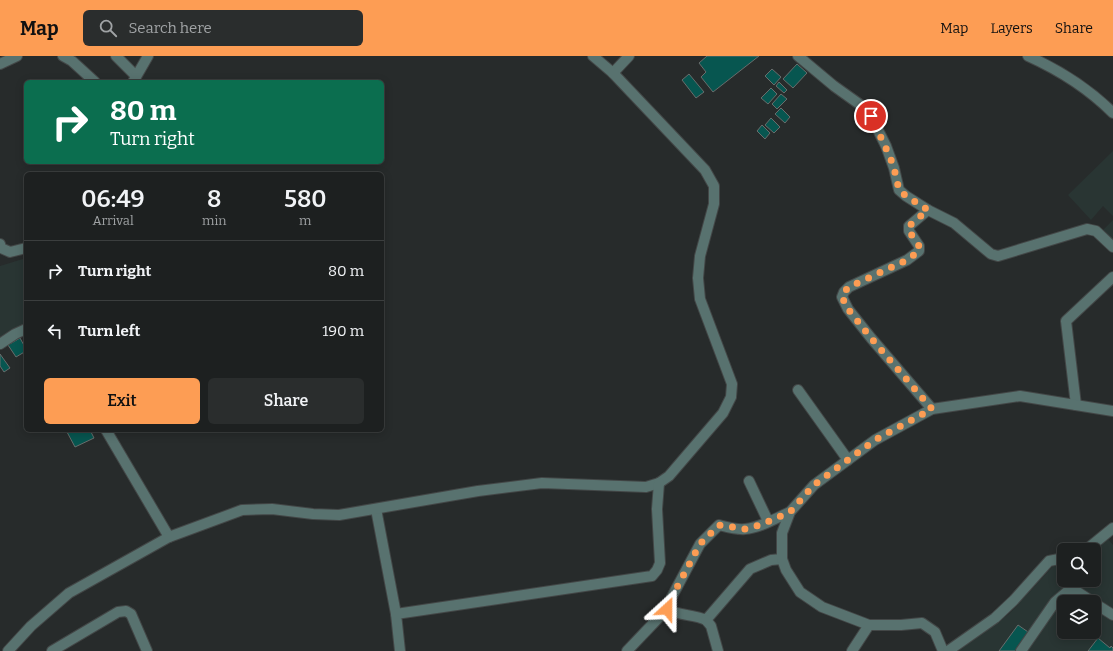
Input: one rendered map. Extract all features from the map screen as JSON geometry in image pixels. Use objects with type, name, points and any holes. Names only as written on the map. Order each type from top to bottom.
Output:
[{"type":"street","points":[[0,64],[17,56]]},
{"type":"street","points":[[63,56],[72,61],[93,80]]},
{"type":"street","points":[[122,58],[135,79],[148,56]]},
{"type":"street","points":[[8,651],[31,626],[69,593],[169,537],[242,510],[272,509],[339,516],[478,491],[542,483],[646,487],[659,483],[669,476],[723,413],[731,397],[732,384],[700,299],[698,278],[700,256],[714,204],[714,186],[705,170],[613,73],[594,56]]},
{"type":"street","points":[[613,73],[629,56]]},
{"type":"street","points":[[798,56],[834,86],[862,106],[871,116],[886,146],[894,168],[899,190],[928,210],[954,223],[991,254],[998,256],[1086,229],[1096,231],[1113,247]]},
{"type":"street","points":[[1028,56],[1047,64],[1096,97],[1113,113]]},
{"type":"street","points":[[928,210],[909,226],[909,231],[919,246],[919,251],[907,260],[849,287],[844,292],[842,297],[848,309],[866,332],[932,409]]},
{"type":"street","points":[[0,247],[10,252],[24,248]]},
{"type":"street","points":[[1076,405],[1066,322],[1113,277]]},
{"type":"street","points":[[0,344],[24,330]]},
{"type":"street","points":[[798,390],[848,460]]},
{"type":"street","points":[[943,651],[935,632],[922,623],[870,625],[822,607],[800,592],[786,570],[782,559],[782,533],[790,512],[814,485],[875,440],[932,409],[1020,396],[1113,411]]},
{"type":"street","points":[[107,432],[169,537]]},
{"type":"street","points":[[749,481],[768,521]]},
{"type":"street","points":[[396,614],[652,576],[660,563],[657,509],[659,483]]},
{"type":"street","points":[[376,509],[396,614],[400,651]]},
{"type":"street","points":[[627,651],[667,609],[700,544],[719,525],[745,529],[790,512]]},
{"type":"street","points":[[1095,543],[1113,528]]},
{"type":"street","points":[[706,620],[750,569],[772,560],[782,559]]},
{"type":"street","points":[[948,651],[995,618],[1014,600],[1049,561],[1057,559]]},
{"type":"street","points":[[1063,595],[1069,590],[1076,591],[1083,595]]},
{"type":"street","points":[[1021,651],[1057,600]]},
{"type":"street","points":[[1101,607],[1113,615]]},
{"type":"street","points":[[667,609],[674,613],[706,620],[711,626],[718,651]]},
{"type":"street","points":[[52,651],[118,612],[126,611],[131,614],[147,651]]},
{"type":"street","points":[[852,651],[870,625]]},
{"type":"shaded area","points":[[1113,151],[1113,216],[1103,206],[1091,220],[1068,195]]},
{"type":"shaded area","points":[[1113,220],[1113,242],[1102,231]]},
{"type":"shaded area","points":[[24,259],[24,326],[0,343],[0,266]]},
{"type":"shaded area","points":[[1108,539],[1113,545],[1113,651],[958,651],[1009,614],[1055,564],[1057,564],[1057,587],[1101,587],[1101,544]]},
{"type":"building","points":[[707,56],[759,56],[713,92],[701,77],[706,72],[699,63]]},
{"type":"building","points":[[797,64],[807,73],[793,88],[783,79]]},
{"type":"building","points":[[772,69],[781,77],[774,85],[765,76]]},
{"type":"building","points":[[689,74],[704,92],[696,98],[682,80]]},
{"type":"building","points":[[779,82],[787,90],[784,93],[776,86]]},
{"type":"building","points":[[771,88],[777,94],[768,104],[761,98]]},
{"type":"building","points":[[781,94],[787,99],[777,109],[772,104]]},
{"type":"building","points":[[781,108],[790,117],[785,123],[775,114]]},
{"type":"building","points":[[771,118],[780,127],[774,133],[765,125]]},
{"type":"building","points":[[762,125],[770,133],[765,139],[757,131]]},
{"type":"building","points":[[20,338],[24,345],[24,352],[16,357],[8,345]]},
{"type":"building","points":[[0,354],[10,368],[4,372],[0,366]]},
{"type":"building","points":[[67,432],[91,432],[94,438],[75,447]]},
{"type":"building","points":[[1018,625],[1031,634],[1019,651],[999,651]]},
{"type":"building","points":[[1097,639],[1110,648],[1111,646],[1113,648],[1113,651],[1088,651]]},
{"type":"route","points":[[667,609],[668,604],[700,544],[719,525],[745,529],[760,525],[790,512],[814,485],[875,440],[932,409],[871,338],[848,309],[842,297],[844,292],[849,287],[907,260],[919,251],[919,246],[911,235],[909,226],[928,210],[899,190],[894,168],[886,146],[871,116]]}]
